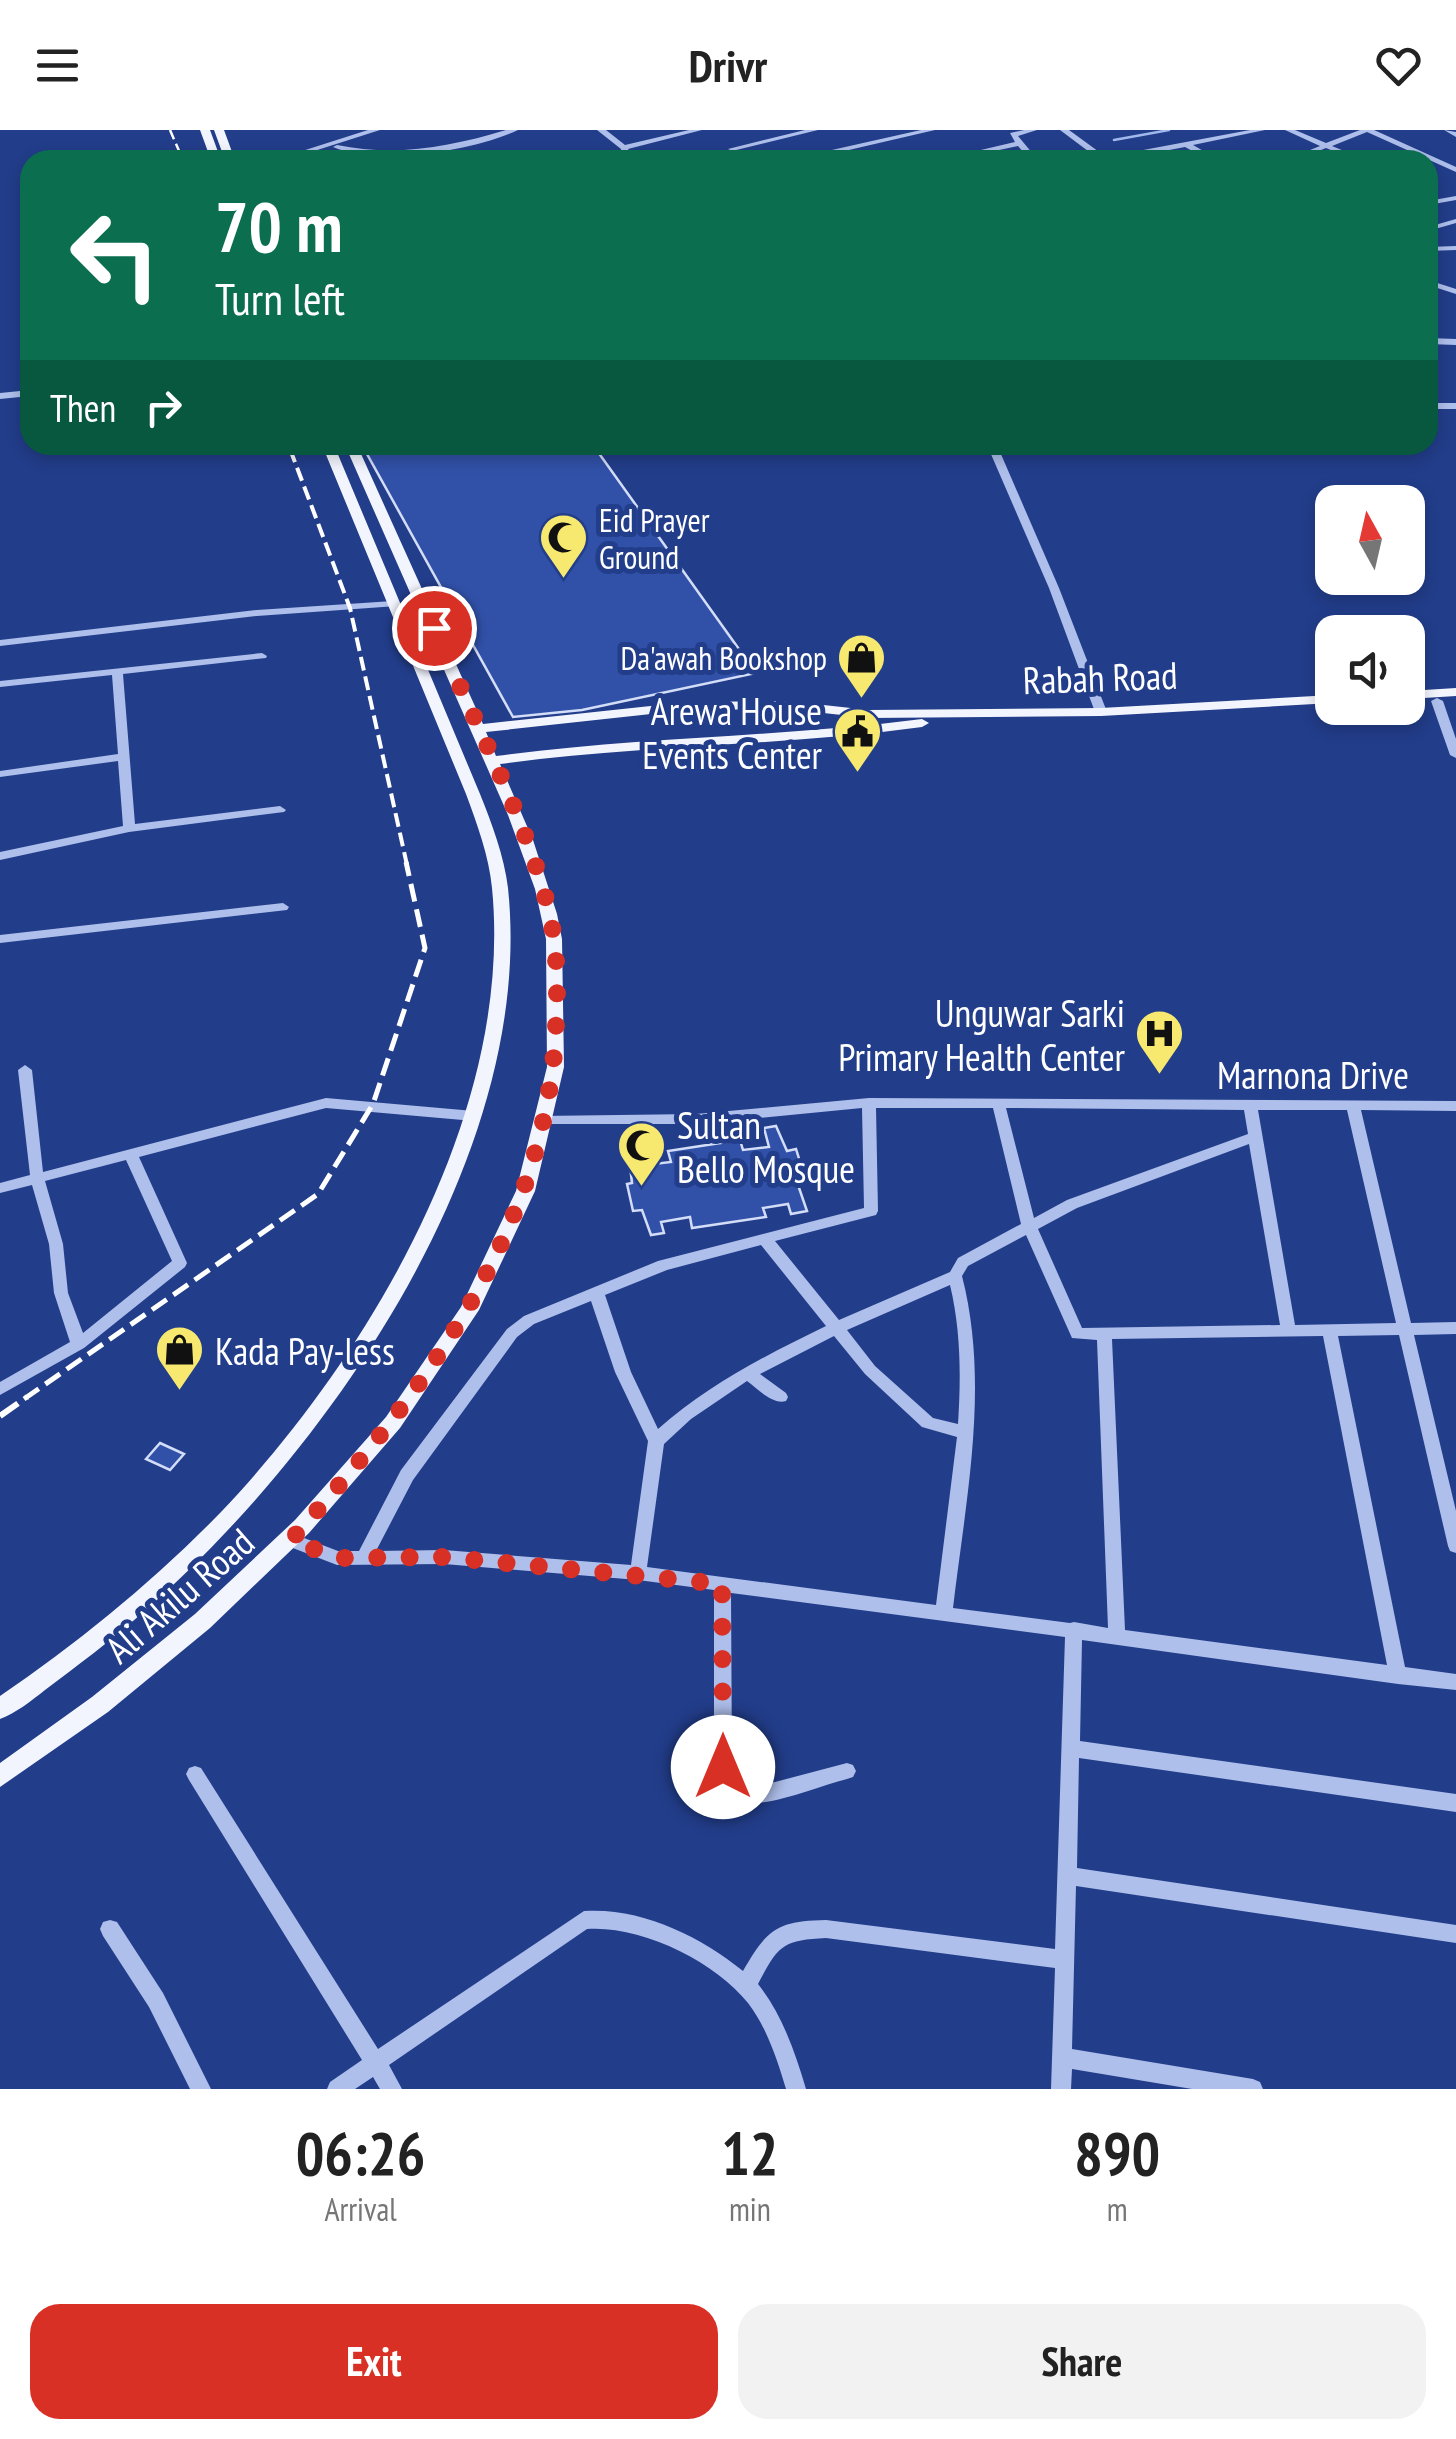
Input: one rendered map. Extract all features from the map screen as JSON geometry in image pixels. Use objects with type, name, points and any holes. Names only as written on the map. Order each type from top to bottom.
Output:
[{"type":"main road","name":"Ali Akilu Road","points":[[0,1709],[143,1598],[228,1518],[270,1469],[365,1340],[413,1253],[482,1095],[502,977],[499,885],[472,794],[332,455]]},
{"type":"main road","name":"Ali Akilu Road","points":[[0,1776],[143,1673],[223,1607],[291,1540],[391,1424],[460,1322],[509,1231],[545,1120],[556,1023],[554,941],[536,867],[356,455]]},
{"type":"main road","points":[[1425,694],[1456,692]]},
{"type":"main road","name":"Rabah Road","points":[[477,728],[688,706],[786,706],[869,714],[1101,712],[1315,700]]},
{"type":"main road","points":[[1425,702],[1456,700]]},
{"type":"main road","name":"Rabah Road","points":[[491,762],[618,745],[823,736],[928,722],[1066,721],[1315,708]]},
{"type":"street","points":[[311,150],[376,130]]},
{"type":"street","points":[[327,150],[391,130]]},
{"type":"street","points":[[429,150],[463,146],[514,130]]},
{"type":"street","points":[[600,130],[622,150]]},
{"type":"street","points":[[635,150],[698,130]]},
{"type":"street","points":[[728,150],[814,130]]},
{"type":"street","points":[[840,150],[927,130]]},
{"type":"street","points":[[1026,150],[1014,134],[1033,130]]},
{"type":"street","points":[[1064,130],[1091,150]]},
{"type":"street","points":[[1156,150],[1261,130]]},
{"type":"street","points":[[1289,130],[1336,150]]},
{"type":"street","points":[[1317,150],[1368,130],[1414,150]]},
{"type":"street","points":[[1448,130],[1456,135]]},
{"type":"street","points":[[988,150],[1020,143]]},
{"type":"street","points":[[1186,144],[1197,150]]},
{"type":"street","points":[[337,147],[351,150]]},
{"type":"street","points":[[1439,250],[1456,248]]},
{"type":"street","points":[[1439,250],[1456,259]]},
{"type":"street","points":[[996,455],[1054,588],[1101,712]]},
{"type":"street","points":[[0,642],[257,612],[393,604]]},
{"type":"street","points":[[0,684],[262,656]]},
{"type":"street","points":[[117,671],[129,828]]},
{"type":"street","points":[[1437,701],[1456,755]]},
{"type":"street","points":[[0,774],[122,757]]},
{"type":"street","points":[[0,856],[129,828],[280,810]]},
{"type":"street","points":[[0,940],[283,907]]},
{"type":"street","points":[[25,1070],[37,1178],[56,1244],[61,1293],[79,1344]]},
{"type":"street","points":[[0,1188],[326,1103],[474,1116]]},
{"type":"street","points":[[363,1558],[407,1474],[512,1333],[529,1320],[662,1265],[872,1211],[870,1103]]},
{"type":"street","name":"Marnona Drive","points":[[545,1120],[696,1120],[870,1103],[1456,1106]]},
{"type":"street","points":[[1000,1106],[1029,1226],[1078,1334],[1456,1328]]},
{"type":"street","points":[[1250,1106],[1288,1330]]},
{"type":"street","points":[[1354,1106],[1402,1328],[1456,1546]]},
{"type":"street","points":[[656,1440],[706,1400],[835,1329],[955,1276],[963,1262],[1029,1226],[1089,1197],[1256,1136]]},
{"type":"street","points":[[0,1388],[79,1344],[180,1263],[131,1155]]},
{"type":"street","points":[[765,1239],[870,1370],[928,1424],[964,1432]]},
{"type":"street","points":[[944,1612],[964,1432],[964,1300],[955,1276]]},
{"type":"street","points":[[596,1292],[623,1372],[656,1440],[638,1574]]},
{"type":"street","points":[[1329,1329],[1398,1676]]},
{"type":"street","points":[[1104,1333],[1117,1635]]},
{"type":"street","points":[[750,1375],[780,1398]]},
{"type":"street","points":[[291,1540],[337,1558],[444,1557],[638,1574],[1456,1682]]},
{"type":"street","points":[[722,1584],[723,1767],[738,1795],[753,1797],[776,1787],[847,1771]]},
{"type":"street","points":[[1060,2089],[1074,1629]]},
{"type":"street","points":[[1070,1748],[1456,1803]]},
{"type":"street","points":[[195,1774],[392,2089]]},
{"type":"street","points":[[1066,1876],[1456,1934]]},
{"type":"street","points":[[337,2089],[584,1920],[606,1916],[635,1922],[689,1949],[746,1986],[783,2046],[796,2089]]},
{"type":"street","points":[[110,1929],[156,2000],[201,2089]]},
{"type":"street","points":[[746,1986],[772,1938],[792,1929],[826,1929],[1064,1960]]},
{"type":"street","points":[[1061,2056],[1252,2089]]},
{"type":"building","name":"Eid Prayer Ground","points":[[368,455],[600,455],[756,673],[582,710],[513,717]]},
{"type":"building","name":"Sultan Bello Mosque","points":[[776,1126],[787,1151],[796,1149],[806,1181],[797,1182],[807,1211],[791,1214],[788,1204],[763,1208],[766,1217],[692,1228],[690,1217],[661,1222],[664,1233],[651,1235],[642,1210],[633,1211],[627,1184],[632,1183],[628,1148],[640,1146],[646,1165],[671,1162],[668,1151],[740,1140],[743,1150],[769,1147],[764,1128]]},
{"type":"building","points":[[160,1443],[184,1454],[170,1470],[146,1459]]},
{"type":"waterway","points":[[1114,140],[1169,130]]},
{"type":"railway","points":[[170,130],[179,150]]},
{"type":"railway","points":[[292,455],[350,608],[407,865]]},
{"type":"railway","points":[[24,1399],[318,1194],[373,1104],[425,948],[406,862]]},
{"type":"railway","points":[[0,1416],[27,1397]]},
{"type":"place","name":"Eid Prayer Ground","points":[[564,580]]},
{"type":"place","name":"Da'awah Bookshop","points":[[862,700]]},
{"type":"place","name":"Arewa House Events Center","points":[[857,774]]},
{"type":"place","name":"Unguwar Sarki Primary Health Center","points":[[1160,1076]]},
{"type":"place","name":"Sultan Bello Mosque","points":[[642,1188]]},
{"type":"place","name":"Kada Pay-less","points":[[180,1392]]},
{"type":"route","points":[[434,628],[512,808],[548,908],[558,984],[552,1077],[543,1131],[527,1184],[509,1231],[460,1322],[391,1424],[291,1540],[337,1558],[444,1557],[521,1562],[722,1584],[723,1767]]}]
